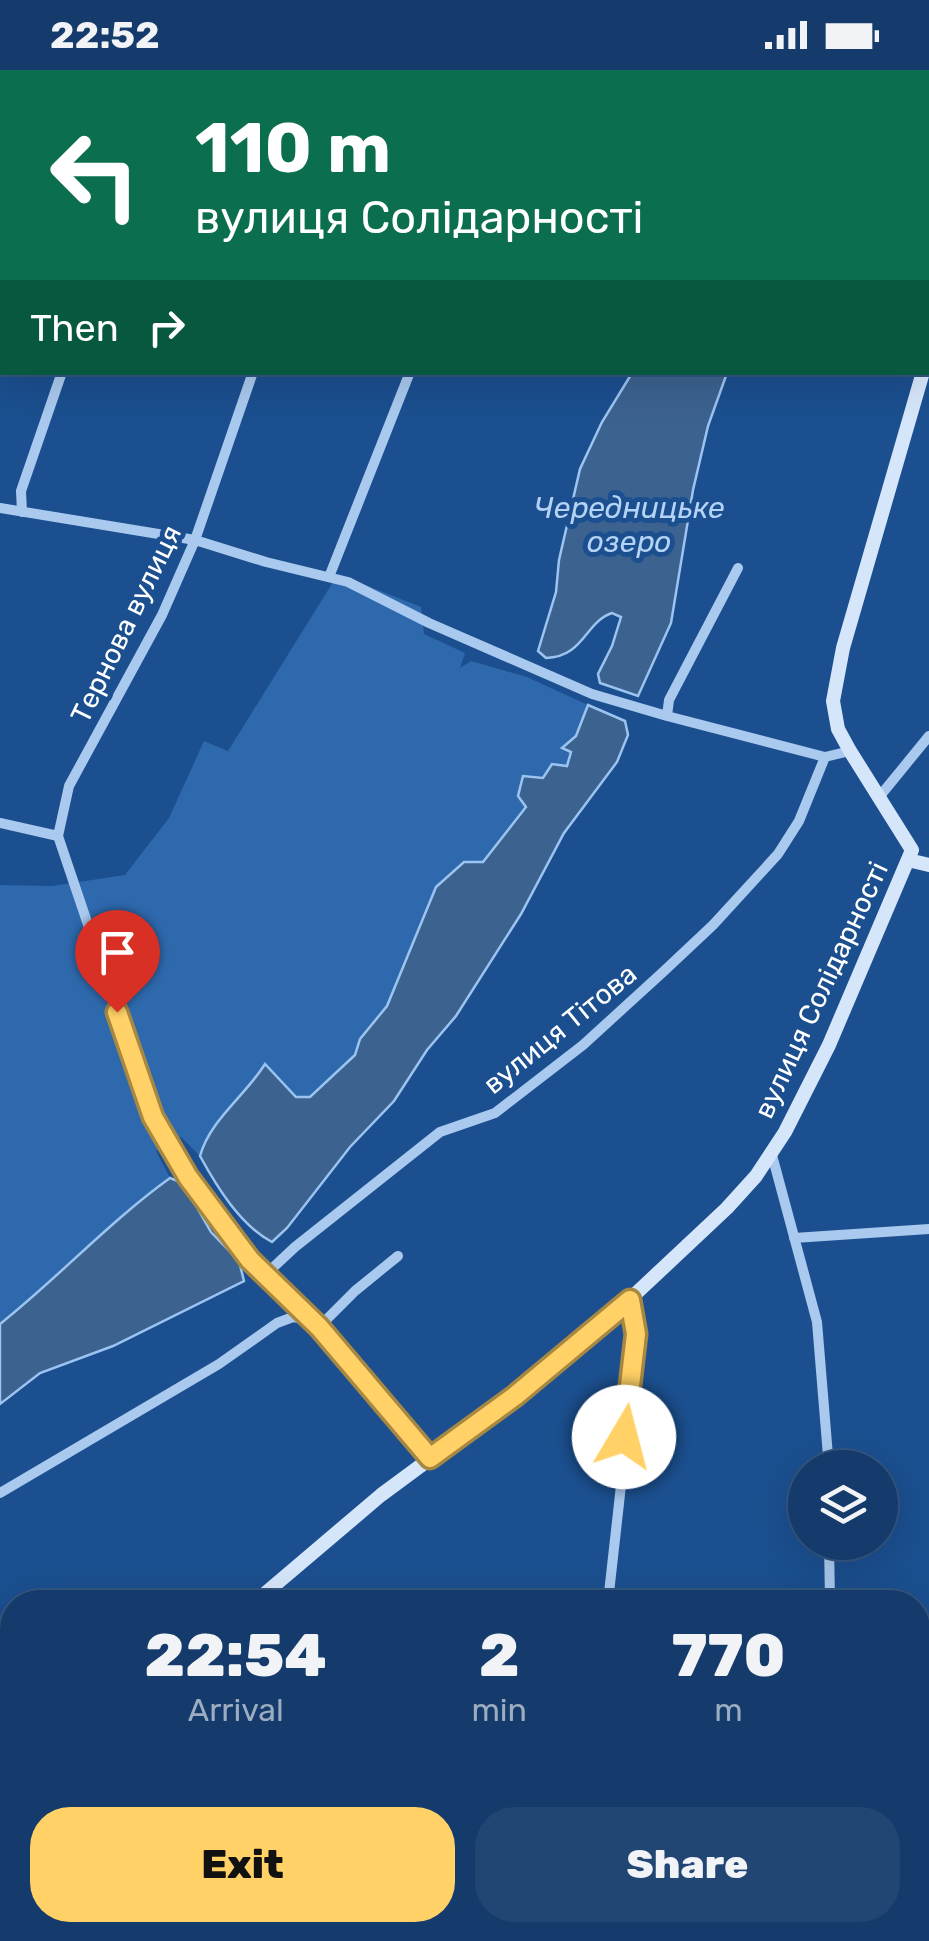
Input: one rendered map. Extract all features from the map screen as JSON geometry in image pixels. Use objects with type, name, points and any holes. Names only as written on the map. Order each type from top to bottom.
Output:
[{"type":"main road","name":"вулиця Солідарності","points":[[269,1590],[331,1536],[515,1396],[630,1300],[727,1208],[772,1155],[829,1045],[912,850],[850,752],[835,716],[835,679],[922,375]]},
{"type":"main road","points":[[908,860],[929,865]]},
{"type":"street","points":[[22,512],[21,491],[61,375]]},
{"type":"street","name":"Тернова вулиця","points":[[58,836],[69,786],[162,615],[195,540],[252,375]]},
{"type":"street","points":[[328,578],[409,375]]},
{"type":"street","points":[[0,508],[195,540],[348,582],[592,694],[825,756],[850,752]]},
{"type":"street","points":[[667,716],[669,700],[738,568]]},
{"type":"street","points":[[880,796],[929,736]]},
{"type":"street","name":"вулиця Тітова","points":[[264,1276],[418,1147],[440,1132],[496,1113],[629,1004],[714,925],[778,854],[799,821],[825,756]]},
{"type":"street","points":[[0,823],[58,836],[153,1117],[188,1177],[264,1276],[315,1324],[430,1458]]},
{"type":"street","points":[[772,1155],[817,1322],[827,1450]]},
{"type":"street","points":[[794,1238],[929,1229]]},
{"type":"street","points":[[315,1324],[398,1256]]},
{"type":"street","points":[[609,1590],[633,1378],[636,1334],[630,1300]]},
{"type":"street","points":[[0,1493],[203,1374],[277,1323],[294,1317],[315,1324]]},
{"type":"street","points":[[829,1560],[830,1590]]},
{"type":"shaded area","points":[[338,574],[421,607],[424,634],[465,653],[460,668],[471,661],[527,677],[588,705],[576,736],[563,748],[572,752],[566,767],[526,807],[483,862],[436,887],[387,1006],[360,1039],[355,1055],[311,1097],[296,1097],[265,1065],[212,1131],[200,1156],[181,1137],[156,1151],[170,1178],[0,1324],[0,885],[52,886],[125,875],[169,818],[204,741],[228,751]]},
{"type":"water","name":"Чередницьке озеро","points":[[631,375],[726,375],[708,426],[693,490],[671,623],[638,696],[600,683],[598,674],[621,617],[612,613],[603,617],[569,652],[546,658],[538,651],[556,592],[559,560],[580,469]]},
{"type":"water","points":[[588,705],[625,721],[628,735],[617,762],[564,833],[521,914],[456,1016],[427,1050],[394,1101],[350,1147],[287,1228],[272,1242],[260,1235],[222,1192],[200,1156],[212,1131],[265,1064],[296,1097],[310,1097],[355,1055],[360,1039],[387,1006],[436,887],[464,862],[483,862],[526,807],[518,796],[523,776],[543,778],[552,764],[567,766],[571,752],[562,748],[576,736]]},
{"type":"water","points":[[170,1178],[183,1183],[211,1232],[239,1261],[244,1281],[113,1346],[40,1373],[0,1404],[0,1324]]},
{"type":"route","points":[[117,1012],[153,1117],[188,1177],[250,1260],[319,1327],[430,1458],[515,1396],[630,1300],[636,1334],[624,1437]]}]
